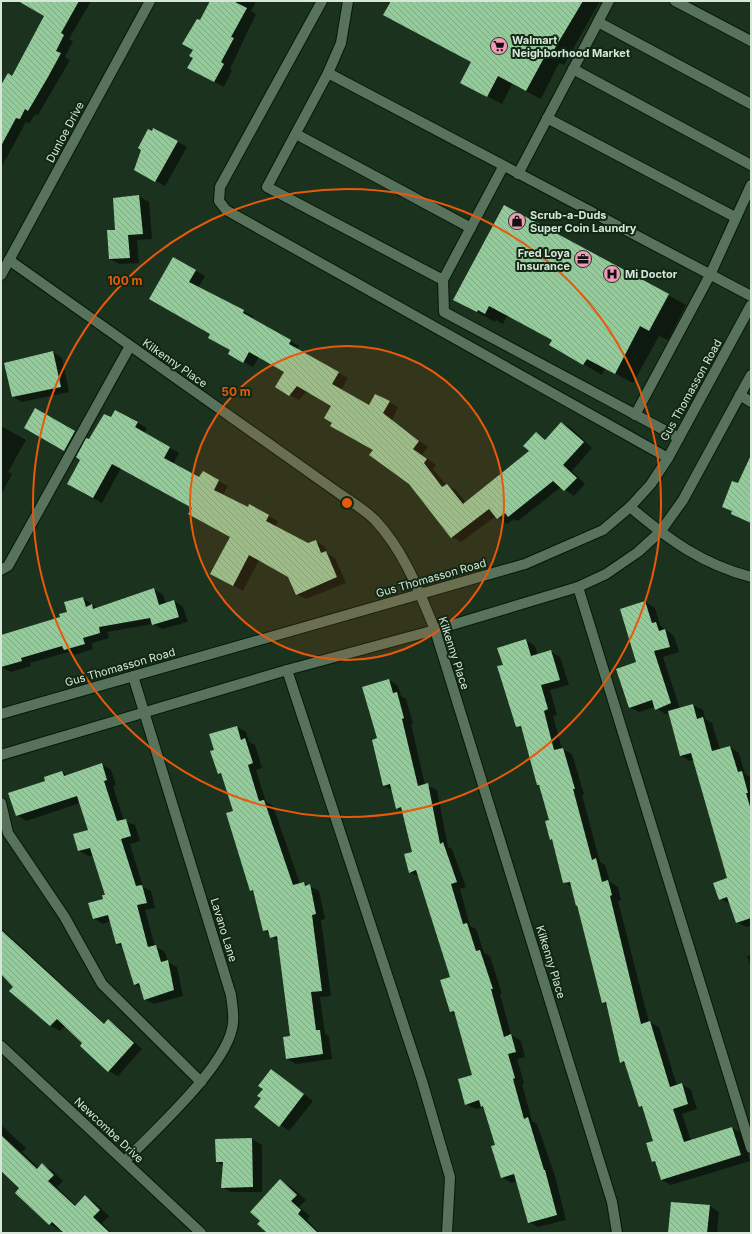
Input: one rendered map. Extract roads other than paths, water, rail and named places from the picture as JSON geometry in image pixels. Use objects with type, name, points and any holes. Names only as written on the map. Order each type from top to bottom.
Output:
[{"type":"street","name":"Dunloe Drive","points":[[1,275],[150,1]]},
{"type":"street","points":[[322,1],[220,187],[219,201],[226,210],[668,458]]},
{"type":"street","points":[[348,1],[341,43],[328,73],[267,188],[443,280]]},
{"type":"street","points":[[518,174],[609,1]]},
{"type":"street","points":[[675,1],[751,41]]},
{"type":"street","points":[[598,22],[751,104]]},
{"type":"street","points":[[573,69],[751,164]]},
{"type":"street","points":[[328,73],[503,167],[751,296]]},
{"type":"street","points":[[547,118],[735,217]]},
{"type":"street","points":[[296,134],[471,228]]},
{"type":"street","points":[[503,167],[443,280],[444,312],[678,438]]},
{"type":"street","points":[[635,414],[710,275],[735,217],[751,185]]},
{"type":"street","name":"Kilkenny Place","points":[[9,260],[374,519],[392,540],[420,594],[436,630],[612,1202],[617,1233]]},
{"type":"street","name":"Gus Thomasson Road","points":[[1,714],[525,564],[582,541],[603,530],[630,507],[652,484],[668,458],[751,305]]},
{"type":"street","points":[[1,570],[8,566],[130,346]]},
{"type":"street","points":[[1,755],[145,714],[287,670],[436,630],[578,587],[606,574],[638,552],[660,532],[683,500],[751,375]]},
{"type":"street","points":[[740,395],[751,402]]},
{"type":"street","points":[[630,507],[660,532],[696,556],[751,577]]},
{"type":"street","points":[[578,587],[751,1148]]},
{"type":"street","points":[[287,670],[420,1074],[450,1177],[447,1233]]},
{"type":"street","name":"Lavano Lane","points":[[125,1161],[201,1082],[223,1053],[233,1024],[231,995],[133,676]]},
{"type":"street","points":[[1,803],[8,833],[64,916],[102,984],[201,1082]]},
{"type":"street","name":"Newcombe Drive","points":[[1,1046],[200,1233]]},
{"type":"place","name":"Walmart Neighborhood Market","points":[[499,46]]},
{"type":"place","name":"Scrub-a-Duds Super Coin Laundry","points":[[517,221]]},
{"type":"place","name":"Fred Loya Insurance","points":[[583,259]]},
{"type":"place","name":"Mi Doctor","points":[[612,274]]}]
